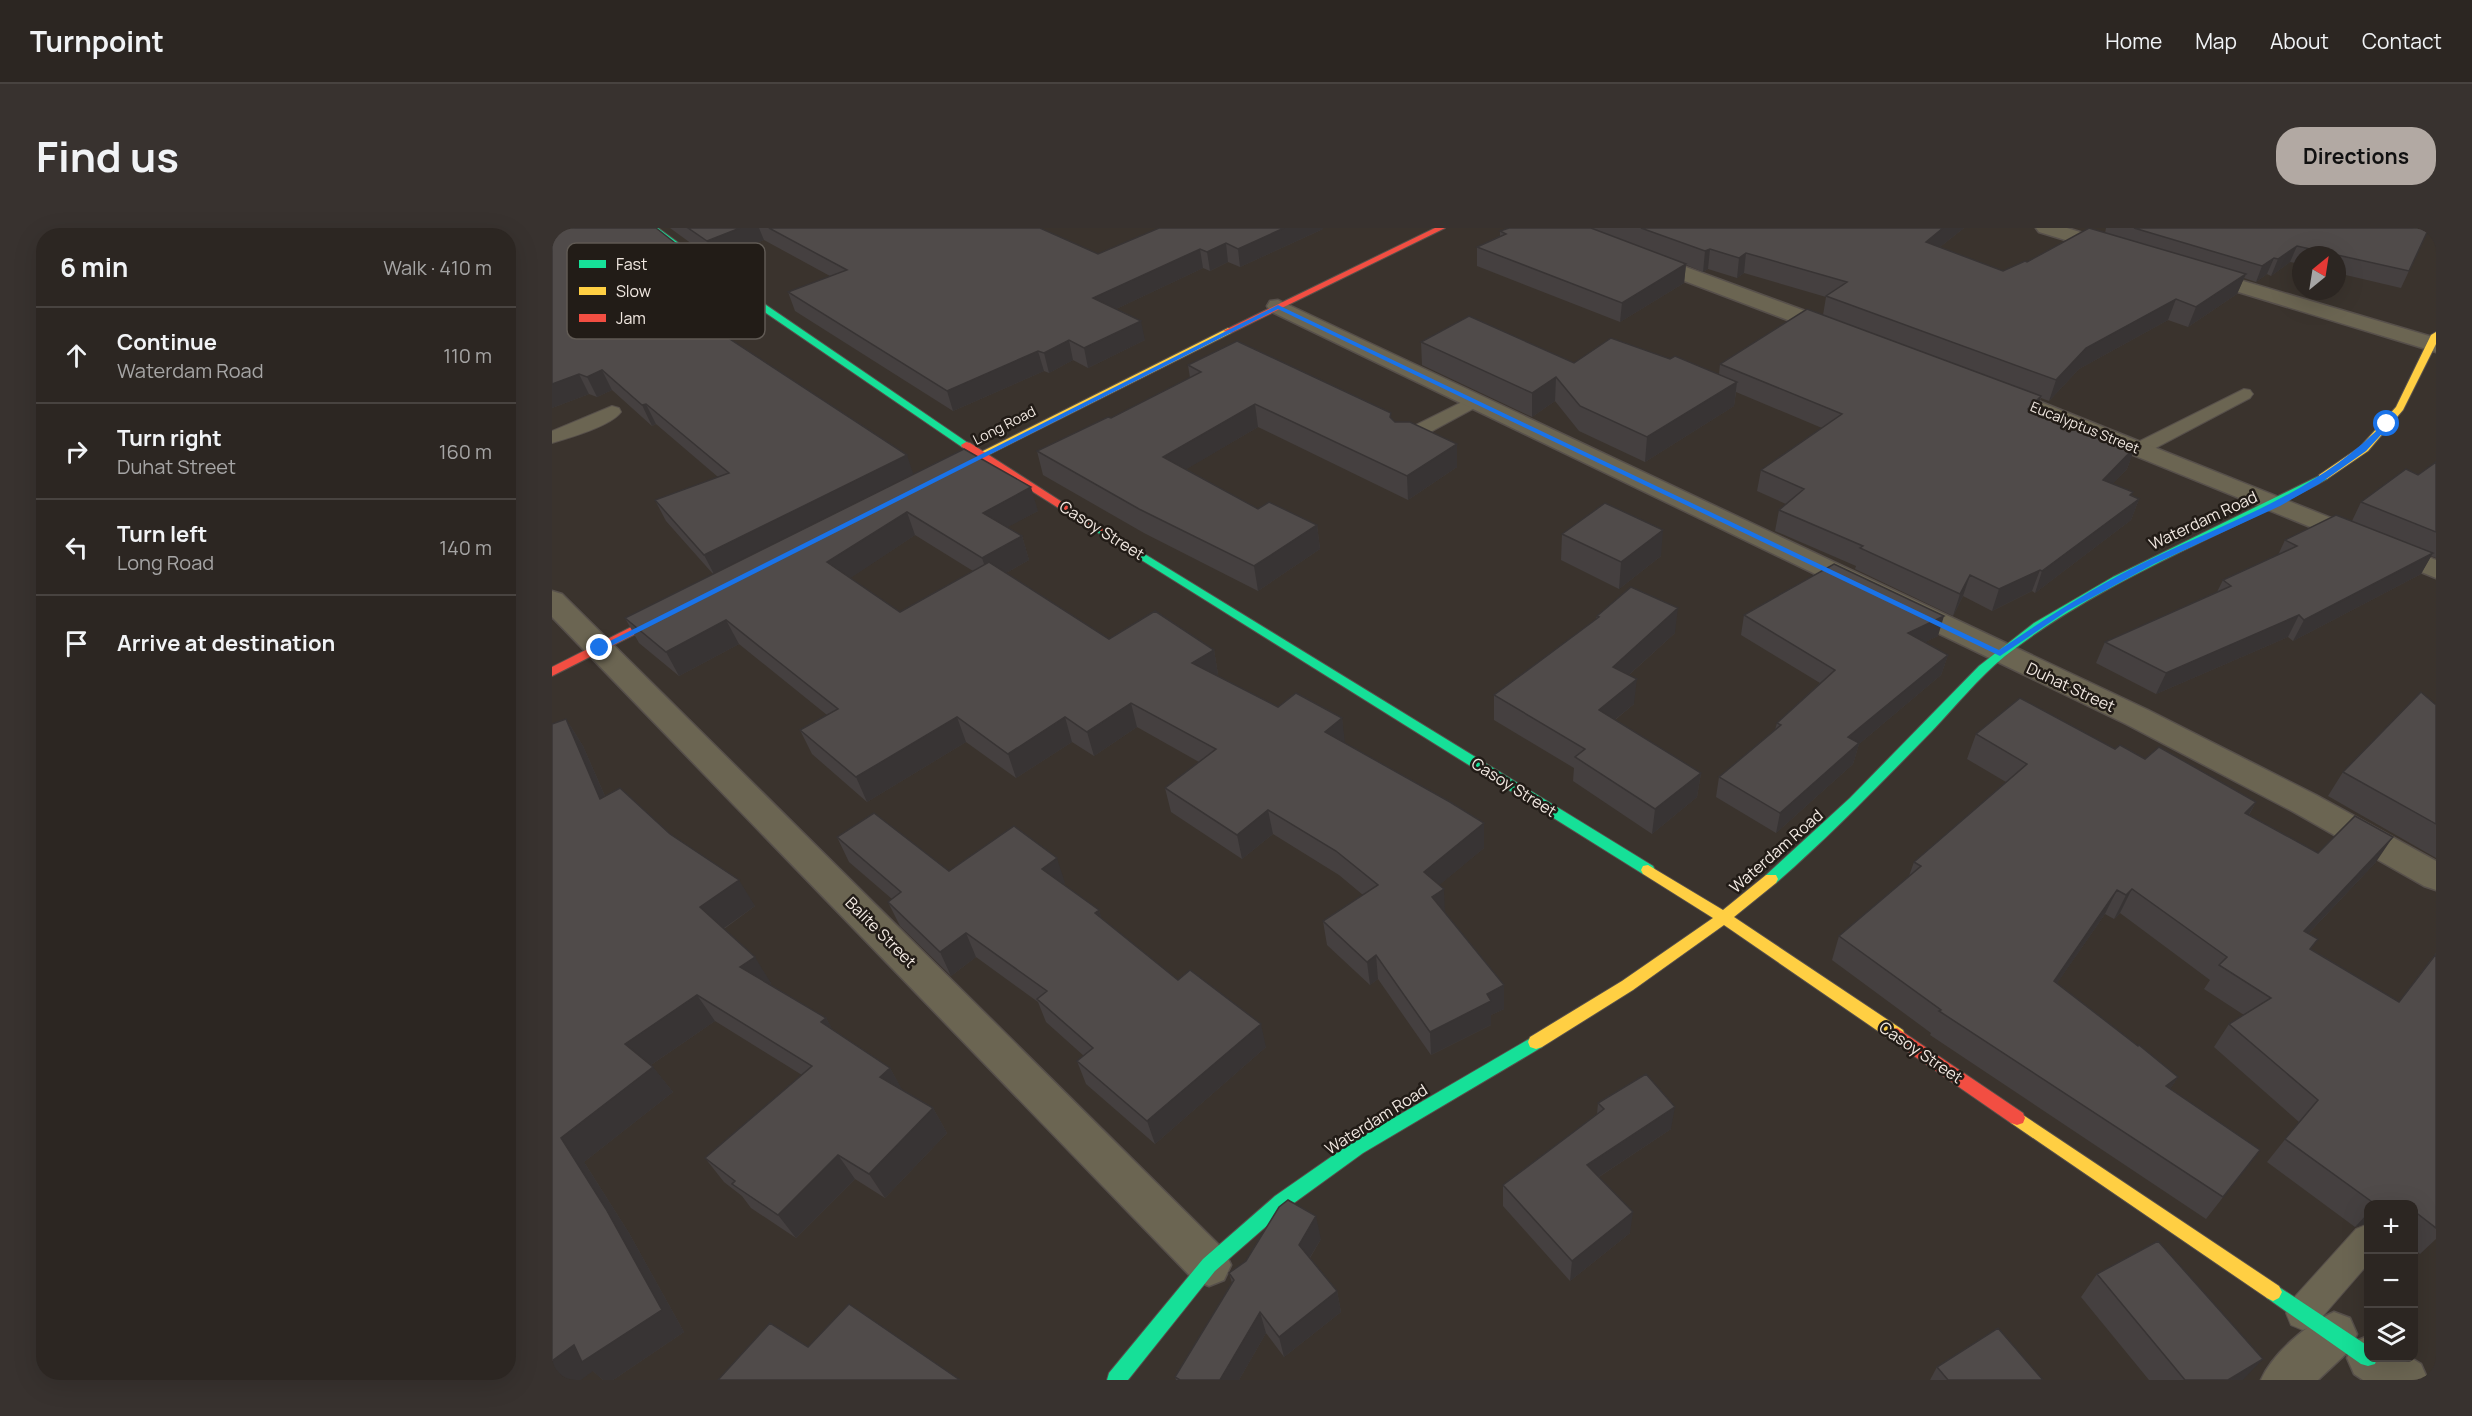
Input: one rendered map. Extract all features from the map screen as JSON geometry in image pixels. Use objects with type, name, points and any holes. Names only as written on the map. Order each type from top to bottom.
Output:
[{"type":"street","name":"Casoy Street","points":[[653,228],[673,243]]},
{"type":"street","name":"Long Road","points":[[949,471],[1278,306],[1441,228]]},
{"type":"street","points":[[1562,228],[1864,341]]},
{"type":"street","points":[[2046,228],[2136,255]]},
{"type":"street","points":[[2182,269],[2434,341]]},
{"type":"street","name":"Duhat Street","points":[[1278,306],[2168,733],[2304,803],[2436,878]]},
{"type":"street","name":"Casoy Street","points":[[765,308],[981,454],[1725,918],[2405,1380]]},
{"type":"street","name":"Waterdam Road","points":[[1116,1380],[1209,1265],[1281,1202],[1357,1148],[1596,1006],[1725,918],[1817,840],[2000,653],[2064,609],[2152,562],[2277,504],[2338,469],[2372,441],[2400,408],[2434,341]]},
{"type":"street","name":"Eucalyptus Street","points":[[1971,382],[2436,570]]},
{"type":"street","name":"Balite Street","points":[[552,600],[1209,1265]]},
{"type":"street","points":[[552,672],[685,605]]},
{"type":"street","points":[[2284,1380],[2344,1340]]},
{"type":"lane","points":[[2139,449],[2244,394]]},
{"type":"lane","points":[[1403,439],[1474,401]]},
{"type":"lane","points":[[552,437],[589,424],[612,412]]},
{"type":"lane","points":[[2344,1340],[2365,1254]]},
{"type":"building","points":[[552,228],[656,228],[675,243],[567,243],[567,339],[730,339],[907,455],[704,555],[655,500],[729,473],[646,404],[642,405],[602,370],[587,377],[579,374],[552,384]]},
{"type":"building","points":[[688,228],[740,228],[707,241]]},
{"type":"building","points":[[769,228],[1040,228],[1098,254],[1159,228],[1284,228],[1238,249],[1226,243],[1207,252],[1200,249],[1093,298],[1141,321],[1084,348],[1069,340],[1044,353],[1038,351],[947,391],[788,292],[847,270]]},
{"type":"building","points":[[1509,228],[1591,228],[1686,264],[1622,303],[1477,247],[1506,234],[1500,231]]},
{"type":"building","points":[[1641,228],[1943,228],[1926,242],[2003,271],[2027,262],[2089,228],[2246,274],[2196,307],[2176,299],[2086,348],[2056,380],[1826,296],[1847,282],[1746,253],[1739,258],[1710,249],[1705,251]]},
{"type":"building","points":[[2134,228],[2429,228],[2409,271],[2346,257],[2346,246],[2292,246],[2292,249],[2278,259],[2274,258],[2262,266]]},
{"type":"building","points":[[1807,309],[2041,396],[2028,409],[2135,447],[2103,480],[2133,492],[2130,495],[2139,499],[2042,571],[1999,589],[1970,575],[1960,594],[1860,548],[1863,546],[1779,510],[1804,489],[1761,470],[1842,414],[1720,364]]},
{"type":"building","points":[[1469,316],[1574,363],[1611,338],[1670,359],[1675,356],[1737,382],[1647,437],[1580,406],[1556,377],[1532,393],[1421,342]]},
{"type":"building","points":[[1237,341],[1391,413],[1390,417],[1395,422],[1410,422],[1457,444],[1407,476],[1255,404],[1163,457],[1258,509],[1269,502],[1317,525],[1254,566],[1139,509],[1037,451],[1108,417],[1111,418],[1201,372],[1188,365]]},
{"type":"building","points":[[964,449],[1031,487],[983,513],[1022,536],[982,558],[907,512],[827,562],[900,612],[989,562],[1109,639],[1155,611],[1214,650],[1192,663],[1278,707],[1296,693],[1342,718],[1325,732],[1484,823],[1424,872],[1444,889],[1432,897],[1504,985],[1487,994],[1491,1001],[1430,1032],[1376,955],[1367,962],[1323,921],[1378,885],[1336,851],[1268,810],[1237,835],[1165,788],[1216,749],[1131,703],[1087,732],[1065,717],[1008,754],[957,717],[856,777],[800,730],[838,709],[726,620],[666,652],[625,618]]},
{"type":"building","points":[[2436,462],[2436,532],[2361,502],[2406,469],[2418,475]]},
{"type":"building","points":[[1605,503],[1663,530],[1621,562],[1562,534]]},
{"type":"building","points":[[2336,515],[2433,553],[2304,620],[2299,615],[2166,673],[2105,642],[2231,586],[2223,580],[2297,546],[2285,540]]},
{"type":"building","points":[[1834,564],[1944,616],[1908,633],[1948,655],[1848,737],[1859,743],[1780,813],[1719,777],[1781,725],[1777,723],[1835,670],[1744,615]]},
{"type":"building","points":[[1631,587],[1678,608],[1613,667],[1637,679],[1599,710],[1701,773],[1655,809],[1575,757],[1585,749],[1494,695],[1599,617],[1597,616]]},
{"type":"building","points":[[2421,692],[2436,705],[2436,824],[2343,772]]},
{"type":"building","points":[[2020,698],[2115,749],[2120,745],[2145,759],[2159,747],[2256,802],[2245,813],[2318,853],[2355,816],[2393,837],[2304,931],[2318,939],[2310,949],[2399,1002],[2436,954],[2436,1228],[2418,1214],[2418,1200],[2369,1200],[2285,1139],[2318,1100],[2229,1024],[2271,998],[2219,965],[2227,957],[2132,889],[2126,895],[2117,890],[2054,981],[2178,1077],[2166,1086],[2260,1150],[2223,1197],[1939,1011],[1941,1010],[1839,936],[1921,866],[1914,862],[2027,764],[1976,734]]},
{"type":"building","points":[[566,719],[600,799],[620,788],[670,834],[739,880],[700,907],[755,957],[740,967],[826,1018],[821,1022],[890,1068],[880,1077],[933,1108],[869,1174],[838,1155],[778,1215],[732,1184],[735,1181],[705,1158],[812,1066],[697,995],[625,1044],[653,1067],[561,1138],[606,1209],[662,1310],[582,1362],[574,1345],[552,1361],[552,724]]},
{"type":"building","points":[[874,813],[949,871],[1014,826],[1057,858],[1042,869],[1099,910],[1095,913],[1178,980],[1190,970],[1261,1024],[1147,1121],[1077,1061],[1093,1048],[1037,999],[1047,991],[966,933],[940,952],[888,902],[901,892],[837,837]]},
{"type":"building","points":[[1646,1074],[1675,1107],[1587,1165],[1633,1212],[1572,1261],[1503,1185],[1604,1109],[1598,1103]]},
{"type":"building","points":[[1288,1200],[1316,1216],[1299,1245],[1337,1291],[1279,1337],[1260,1312],[1220,1380],[1180,1380],[1175,1377],[1234,1280],[1229,1273],[1246,1261],[1279,1207]]},
{"type":"building","points":[[2158,1241],[2263,1359],[2228,1380],[2185,1380],[2097,1274]]},
{"type":"building","points":[[849,1304],[960,1380],[718,1380],[770,1323],[808,1347]]},
{"type":"building","points":[[1998,1328],[2043,1380],[1948,1380],[1937,1367]]},
{"type":"traffic: fast","points":[[653,228],[673,243]]},
{"type":"traffic: fast","points":[[765,308],[966,445]]},
{"type":"traffic: fast","points":[[1771,879],[1854,802],[1983,668],[2038,626],[2117,579],[2283,499],[2323,477]]},
{"type":"traffic: fast","points":[[1099,529],[1648,870]]},
{"type":"traffic: fast","points":[[1116,1380],[1209,1265],[1281,1202],[1357,1148],[1536,1042]]},
{"type":"traffic: fast","points":[[2273,1292],[2364,1354]]},
{"type":"traffic: slow","points":[[966,462],[1228,331]]},
{"type":"traffic: slow","points":[[2323,477],[2364,449],[2400,408],[2436,335]]},
{"type":"traffic: slow","points":[[1648,870],[1725,918],[1897,1035]]},
{"type":"traffic: slow","points":[[1536,1042],[1657,965],[1715,924],[1771,879]]},
{"type":"traffic: slow","points":[[2017,1118],[2273,1292]]},
{"type":"traffic: jam","points":[[1228,331],[1441,228]]},
{"type":"traffic: jam","points":[[966,445],[1099,529]]},
{"type":"traffic: jam","points":[[552,672],[671,611]]},
{"type":"traffic: jam","points":[[1897,1035],[2017,1118]]},
{"type":"route","points":[[600,648],[1278,306],[2000,653],[2064,609],[2152,562],[2277,504],[2317,482],[2364,449],[2387,424]]}]
